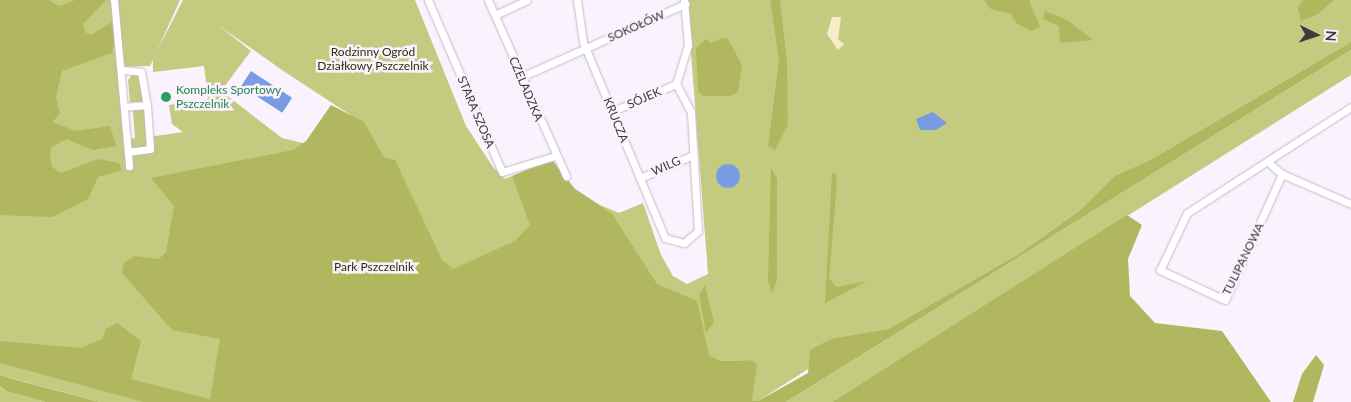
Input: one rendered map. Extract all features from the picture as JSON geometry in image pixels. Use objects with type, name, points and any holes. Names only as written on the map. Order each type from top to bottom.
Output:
[{"type":"street","points":[[114,0],[123,70],[129,166]]},
{"type":"street","name":"STARA SZOSA","points":[[428,0],[502,172],[555,156]]},
{"type":"street","name":"CZELADZKA","points":[[488,0],[555,156],[566,176]]},
{"type":"street","points":[[494,15],[527,0]]},
{"type":"street","name":"KRUCZA","points":[[577,0],[586,48],[665,238],[684,243],[698,231],[693,155]]},
{"type":"street","points":[[685,2],[688,44],[676,84],[691,112],[693,155]]},
{"type":"street","name":"SOKOŁÓW","points":[[521,77],[685,2]]},
{"type":"street","points":[[123,70],[141,72],[147,105],[150,149],[128,152]]},
{"type":"street","name":"SÓJEK","points":[[613,111],[676,84]]},
{"type":"street","points":[[126,107],[147,105]]},
{"type":"street","points":[[1351,107],[1268,162],[1282,174],[1351,204]]},
{"type":"street","name":"WILG","points":[[640,178],[693,155]]},
{"type":"street","name":"TULIPANOWA","points":[[1268,162],[1187,213],[1160,270],[1226,300],[1282,174]]},
{"type":"green space","name":"Rodzinny Ogród Działkowy Pszczelnik","points":[[0,0],[180,0],[157,51],[183,0],[415,0],[466,126],[493,167],[505,179],[552,160],[575,189],[600,205],[619,213],[643,203],[661,255],[673,276],[687,284],[708,274],[687,0],[1351,0],[1351,42],[1150,160],[1114,176],[1079,211],[1017,255],[888,329],[863,334],[758,401],[752,401],[752,360],[721,361],[709,355],[703,402],[100,402],[0,375]],"holes":[[[218,25],[282,70],[352,116],[296,153],[303,143],[282,138],[221,91],[251,51]],[[153,60],[153,72],[204,66],[208,99],[169,105],[172,124],[183,132],[149,137],[145,110],[133,110],[135,138],[124,140],[119,67],[150,66]]]},
{"type":"green space","points":[[0,0],[48,0],[59,6],[75,0],[106,0],[83,24],[85,32],[91,35],[112,22],[116,34],[112,53],[62,71],[56,97],[60,114],[52,122],[76,131],[110,126],[116,146],[93,150],[67,139],[51,147],[50,156],[52,167],[61,173],[98,159],[119,163],[122,170],[98,177],[88,199],[52,217],[0,215]]},
{"type":"green space","points":[[770,0],[780,0],[787,61],[788,125],[775,150],[768,146],[779,60]]},
{"type":"green space","points":[[984,0],[1029,0],[1040,27],[1032,31],[1017,24],[1011,14],[991,9]]},
{"type":"green space","points":[[1303,0],[1334,0],[1318,14],[1301,21],[1298,8]]},
{"type":"green space","points":[[1045,11],[1067,20],[1093,40],[1060,43],[1059,26],[1043,19]]},
{"type":"green space","points":[[722,38],[728,39],[742,65],[738,92],[730,96],[703,96],[698,91],[696,48],[706,39],[711,43]]},
{"type":"green space","name":"Park Pszczelnik","points":[[1351,42],[1351,50],[786,402],[144,402],[0,363],[0,341],[81,348],[102,339],[106,329],[117,323],[141,341],[131,379],[210,399],[220,339],[172,330],[122,273],[124,263],[134,256],[159,259],[166,252],[174,206],[151,178],[293,150],[306,141],[331,105],[364,122],[384,157],[395,160],[442,260],[453,269],[515,241],[530,225],[512,176],[552,160],[575,189],[612,214],[657,284],[697,301],[709,355],[721,361],[752,360],[757,364],[752,401],[758,401],[808,373],[810,350],[831,339],[888,329],[1017,255],[1079,211],[1114,176],[1150,160]]},
{"type":"green space","points":[[1351,50],[1351,75],[832,402],[786,402]]},
{"type":"green space","points":[[134,73],[140,77],[143,102],[130,102],[128,80]]},
{"type":"green space","points":[[771,168],[777,179],[777,280],[772,293],[768,281]]},
{"type":"green space","points":[[832,173],[836,173],[837,183],[829,278],[836,287],[867,281],[825,303]]},
{"type":"green space","points":[[1127,215],[1142,225],[1128,259],[1130,296],[1155,323],[1222,331],[1271,402],[832,402]]},
{"type":"green space","points":[[705,285],[714,322],[706,333],[699,295]]},
{"type":"green space","points":[[1316,355],[1324,365],[1313,402],[1293,402],[1302,374]]},
{"type":"green space","points":[[0,375],[100,402],[46,402],[6,391],[0,386]]},
{"type":"green space","points":[[0,386],[6,391],[46,402],[0,402]]},
{"type":"sand","points":[[832,17],[841,17],[838,39],[844,44],[838,50],[827,34]]},
{"type":"water","points":[[251,71],[292,98],[282,113],[241,86]]},
{"type":"water","points":[[933,112],[947,123],[936,130],[920,130],[916,119]]},
{"type":"water","points":[[728,164],[733,165],[739,171],[739,181],[733,187],[728,188],[723,187],[717,181],[716,176],[717,171],[723,165]]},
{"type":"place","name":"Kompleks Sportowy Pszczelnik","points":[[166,97]]}]
